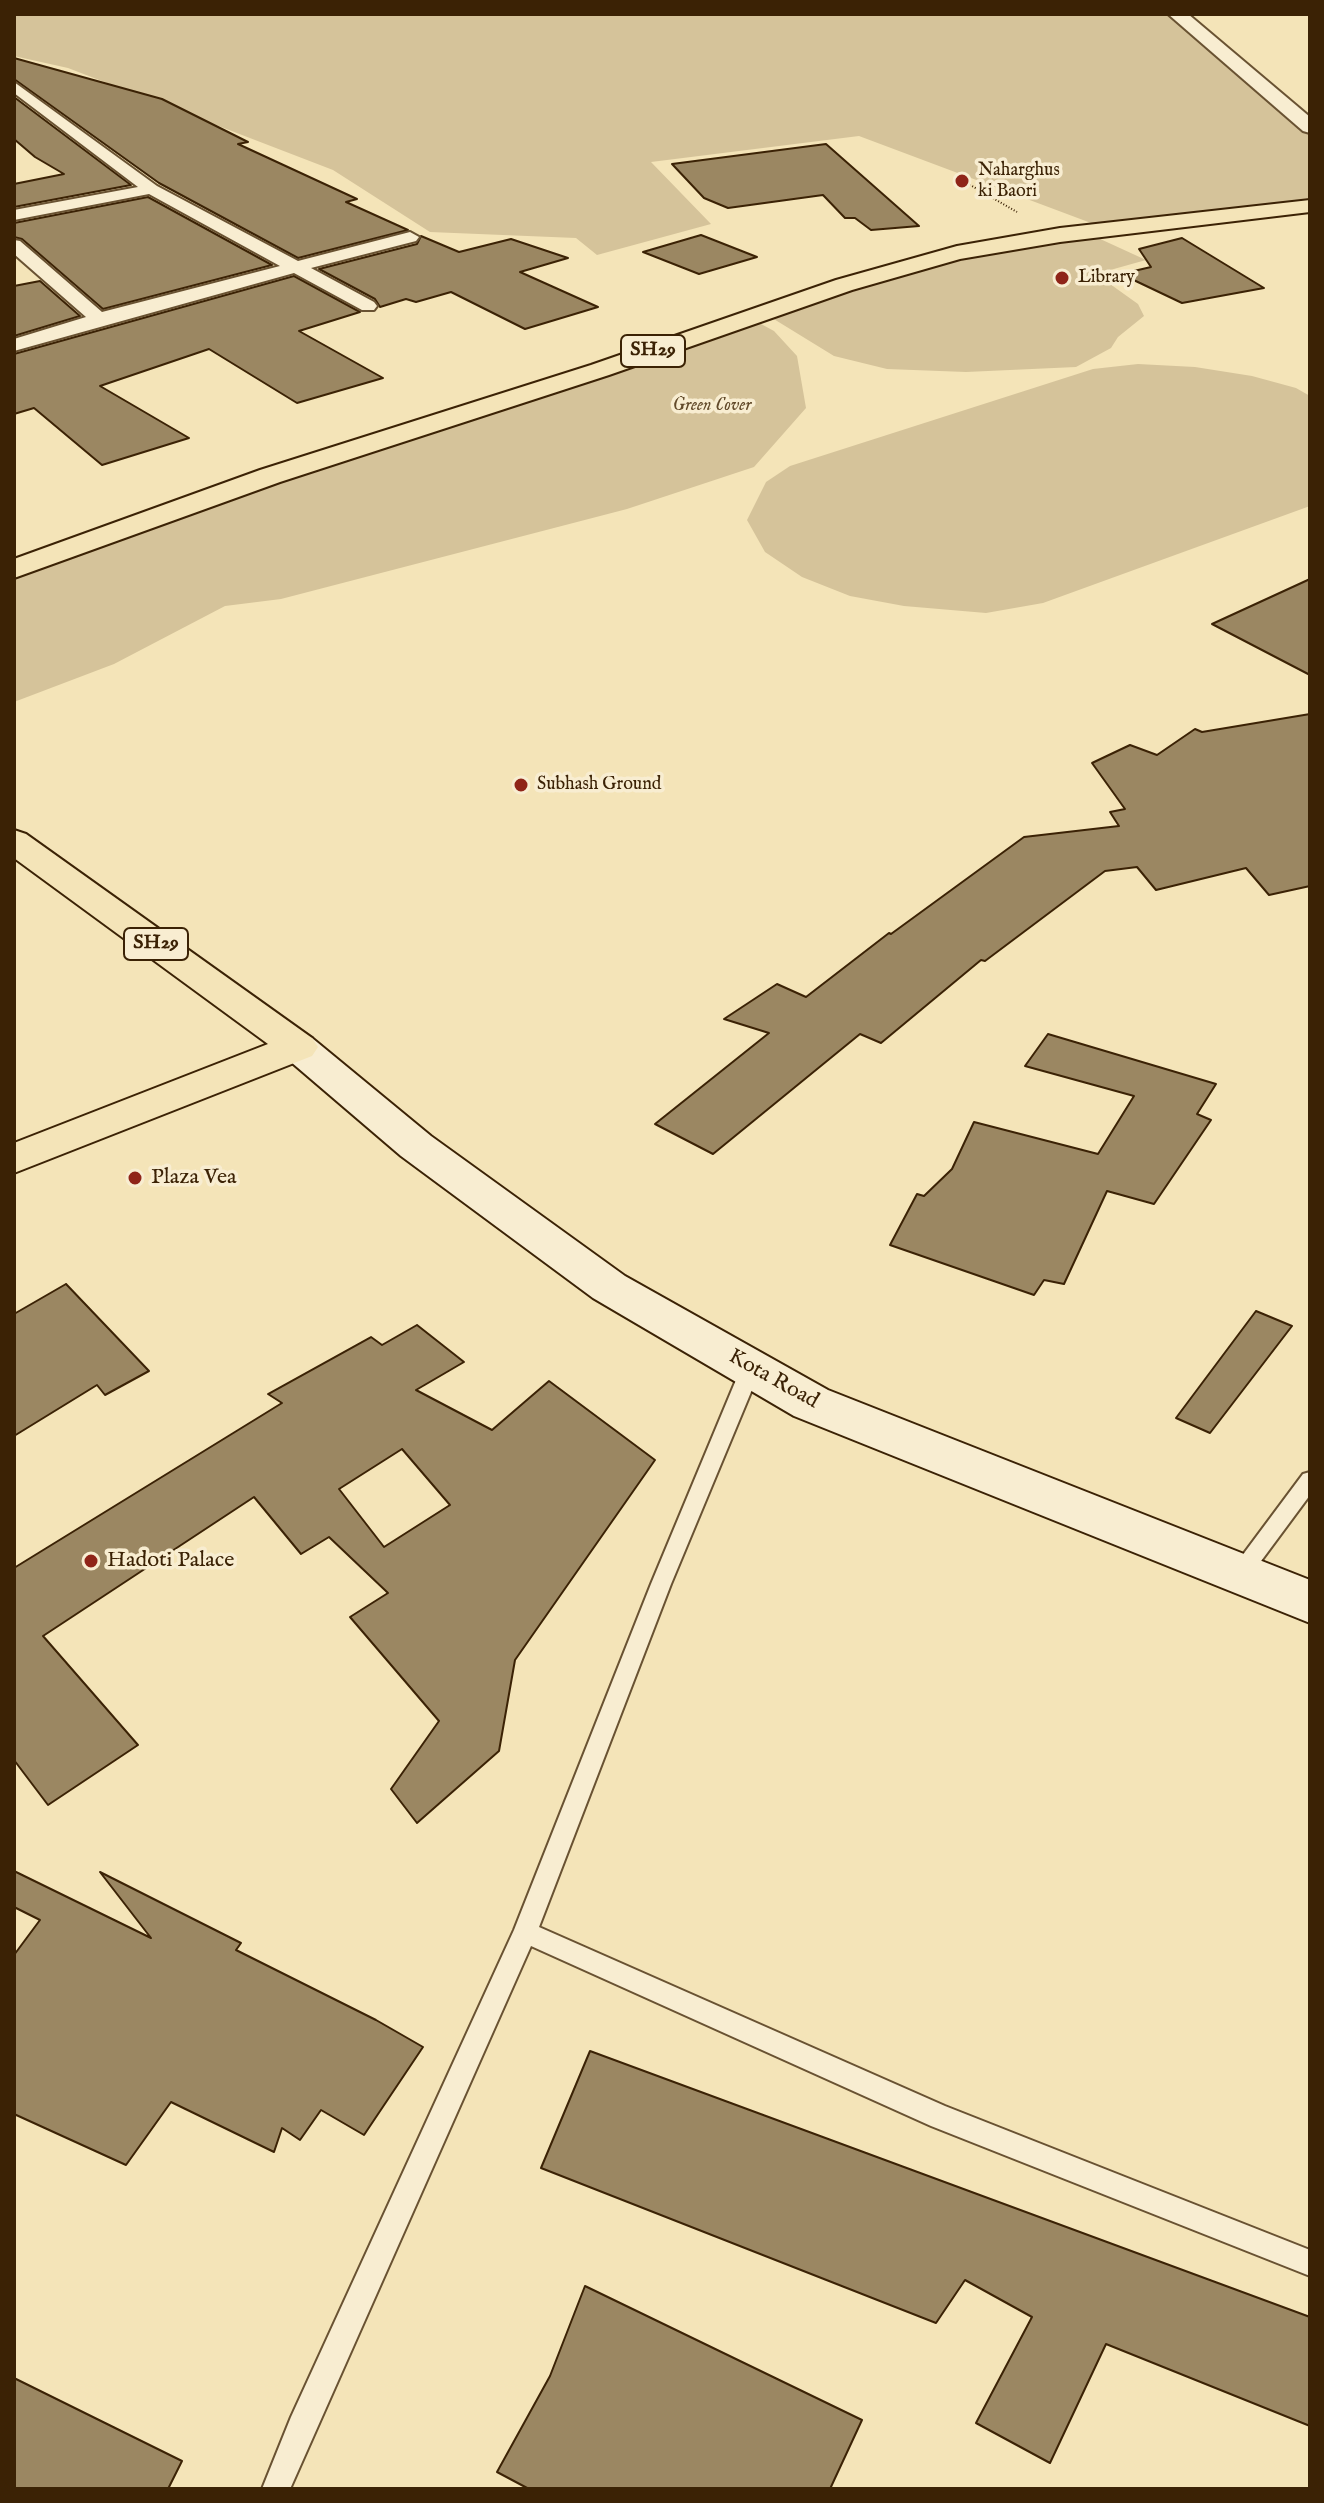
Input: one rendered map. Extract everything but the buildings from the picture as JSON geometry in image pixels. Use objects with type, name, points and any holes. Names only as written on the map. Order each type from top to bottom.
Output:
[{"type":"main road","points":[[1177,14],[1310,127]]},
{"type":"main road","name":"SH29","points":[[14,569],[270,476],[600,370],[844,285],[957,253],[1060,235],[1310,206]]},
{"type":"main road","name":"SH29","points":[[14,841],[298,1047]]},
{"type":"main road","points":[[14,1159],[298,1047]]},
{"type":"main road","name":"Kota Road","points":[[298,1047],[416,1146],[609,1287],[811,1403],[1310,1602]]},
{"type":"street","points":[[14,86],[151,189],[368,306]]},
{"type":"street","points":[[14,103],[35,99]]},
{"type":"street","points":[[14,215],[151,189]]},
{"type":"street","points":[[14,345],[49,337],[99,319],[410,237]]},
{"type":"street","points":[[14,245],[99,319]]},
{"type":"lane","points":[[276,2489],[301,2427],[525,1932],[661,1584],[751,1368]]},
{"type":"lane","points":[[1240,1574],[1310,1480]]},
{"type":"lane","points":[[525,1932],[940,2117],[1310,2263]]},
{"type":"path","points":[[967,183],[1017,212]]},
{"type":"green space","points":[[14,14],[1177,14],[1310,127],[1310,205],[1107,229],[859,136],[651,162],[711,224],[597,255],[576,238],[430,232],[333,170],[68,68],[14,56]]},
{"type":"green space","points":[[1085,232],[1146,260],[1096,274],[1138,304],[1144,316],[1118,337],[1111,348],[1076,367],[966,372],[887,369],[834,356],[764,313],[957,253]]},
{"type":"green space","name":"Green Cover","points":[[750,318],[774,331],[797,356],[806,408],[754,467],[627,509],[281,599],[225,606],[114,664],[14,702],[14,571]]},
{"type":"green space","points":[[1138,364],[1195,367],[1252,376],[1296,388],[1310,396],[1310,506],[1043,603],[986,613],[904,606],[850,596],[802,577],[765,552],[747,520],[766,482],[790,466],[1093,369]]},
{"type":"place","name":"Naharghus ki Baori","points":[[962,181]]},
{"type":"place","name":"Library","points":[[1062,278]]},
{"type":"place","name":"Subhash Ground","points":[[521,785]]},
{"type":"place","name":"Plaza Vea","points":[[135,1178]]},
{"type":"place","name":"Hadoti Palace","points":[[91,1561]]}]
